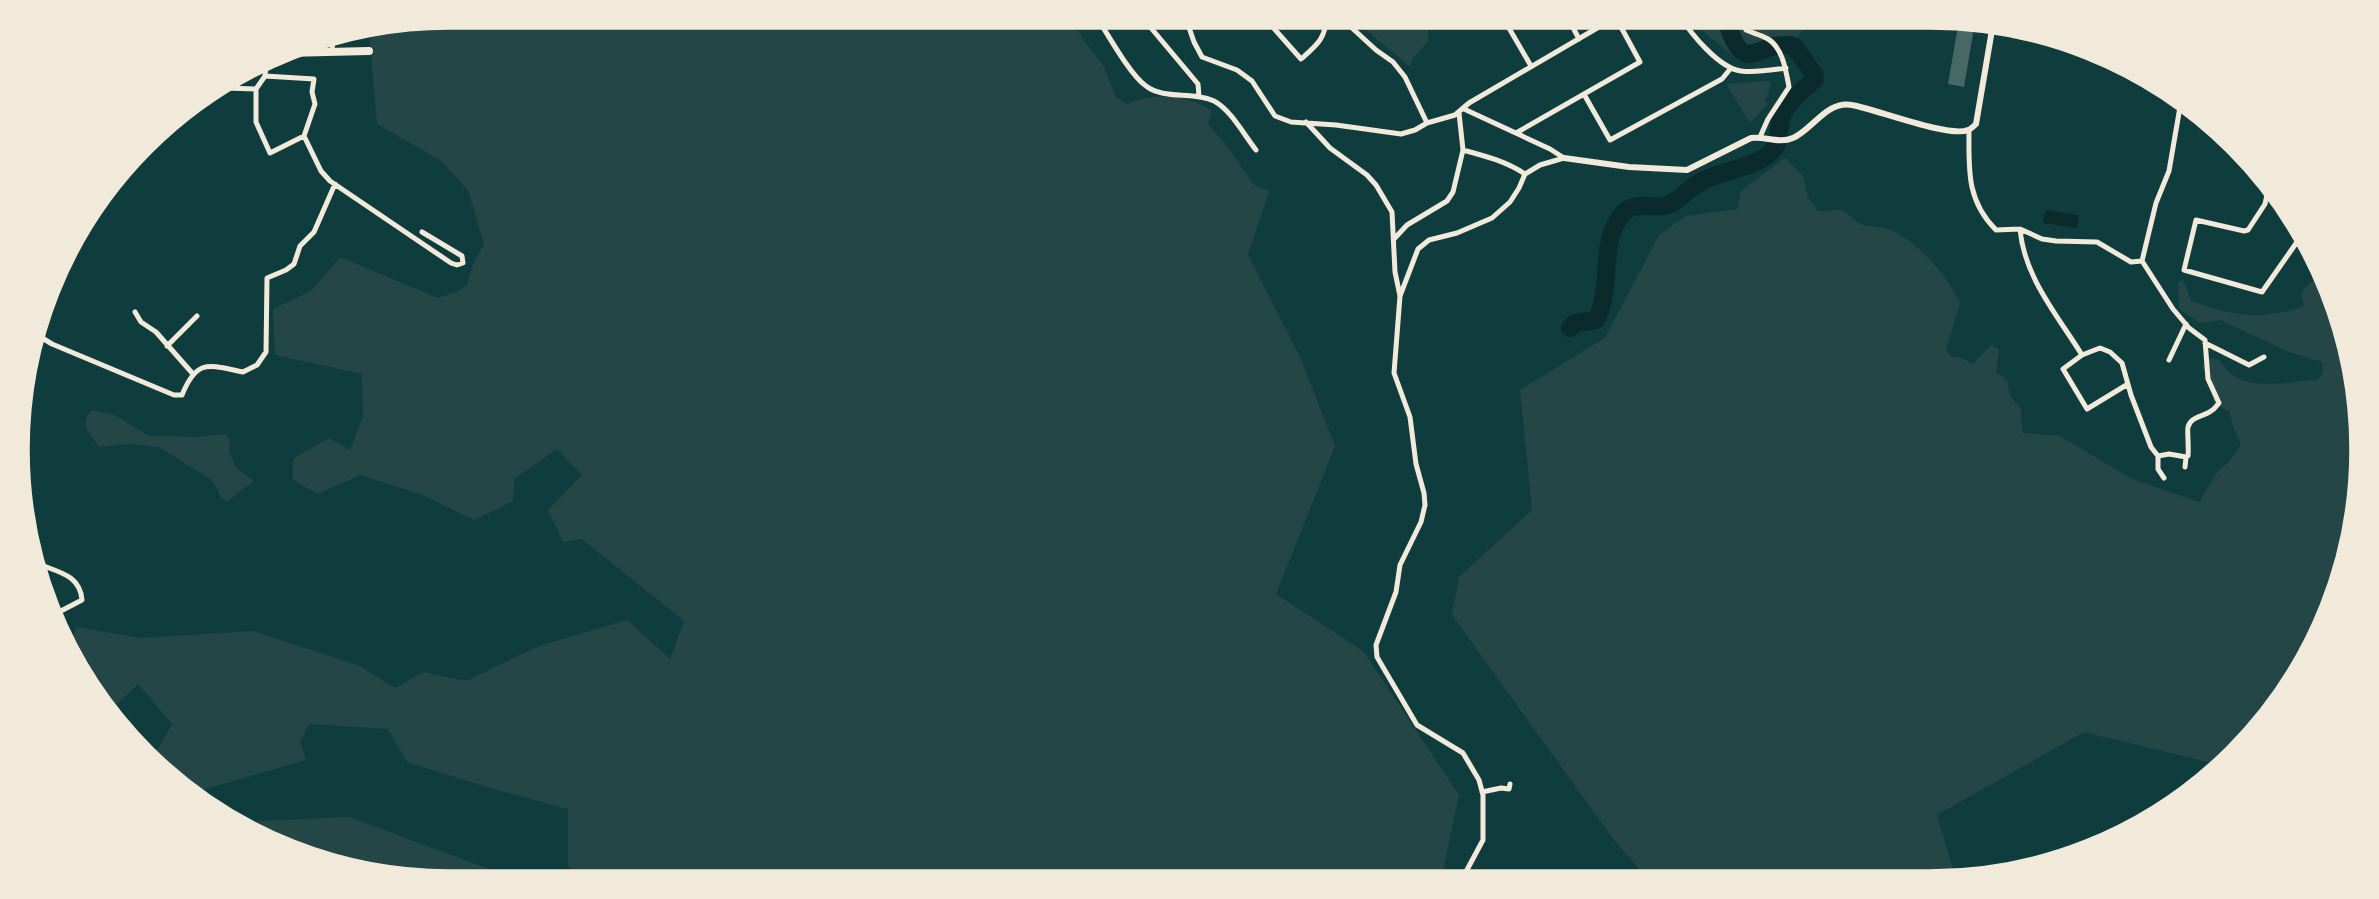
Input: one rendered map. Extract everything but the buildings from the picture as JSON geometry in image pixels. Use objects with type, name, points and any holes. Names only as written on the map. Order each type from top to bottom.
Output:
[{"type":"main road","points":[[307,53],[369,51]]},
{"type":"street","points":[[1104,28],[1146,86],[1162,92],[1199,96],[1214,102],[1223,108],[1256,150]]},
{"type":"street","points":[[1150,28],[1198,84],[1199,96]]},
{"type":"street","points":[[1190,28],[1202,57],[1237,70],[1252,81],[1275,116],[1291,122],[1306,121],[1395,134],[1415,130],[1462,111],[1469,103],[1596,28]]},
{"type":"street","points":[[1274,28],[1301,59],[1320,43],[1326,28]]},
{"type":"street","points":[[1352,28],[1393,62],[1405,77],[1427,123]]},
{"type":"street","points":[[1509,28],[1531,66]]},
{"type":"street","points":[[1573,28],[1579,39]]},
{"type":"street","points":[[1516,133],[1576,98],[1585,96],[1640,62],[1622,28]]},
{"type":"street","points":[[1689,28],[1700,43],[1731,68],[1761,72],[1786,68]]},
{"type":"street","points":[[1745,28],[1765,37],[1776,47],[1786,68],[1788,87],[1760,137]]},
{"type":"street","points":[[1462,111],[1516,133],[1564,158],[1629,167],[1687,170],[1751,138],[1777,140],[1797,136],[1825,113],[1844,104],[1910,122],[1969,130],[1976,124],[1991,33]]},
{"type":"street","points":[[332,44],[332,52]]},
{"type":"street","points":[[1585,96],[1610,140],[1722,79],[1731,68]]},
{"type":"street","points":[[265,76],[314,79],[312,92],[315,104],[304,136],[270,153],[256,122],[256,89],[265,76],[266,70]]},
{"type":"street","points":[[232,88],[256,89]]},
{"type":"street","points":[[2179,110],[2169,170],[2156,203],[2142,261],[2162,295],[2186,324],[2205,340],[2208,379],[2220,402],[2211,411],[2195,418],[2188,426],[2190,440],[2185,467]]},
{"type":"street","points":[[1394,239],[1407,225],[1447,201],[1454,192],[1462,150],[1462,111]]},
{"type":"street","points":[[1306,121],[1330,148],[1356,166],[1376,185],[1392,212],[1400,296],[1394,373],[1410,417],[1425,505],[1421,522],[1400,565],[1396,592],[1376,645],[1377,657],[1417,725],[1463,753],[1479,780],[1482,792],[1483,840],[1466,871]]},
{"type":"street","points":[[1969,130],[1968,170],[1975,196],[1985,219],[1996,230],[2020,229],[2042,239],[2096,242],[2131,262],[2142,261]]},
{"type":"street","points":[[304,136],[321,171],[335,184],[451,263],[463,263],[462,256],[422,232]]},
{"type":"street","points":[[1462,150],[1493,158],[1525,174]]},
{"type":"street","points":[[1400,296],[1418,249],[1429,240],[1457,233],[1492,218],[1510,202],[1520,188],[1525,174],[1540,165],[1564,158]]},
{"type":"street","points":[[43,338],[174,395],[182,396],[196,370],[212,366],[243,372],[257,365],[266,352],[267,278],[294,264],[300,246],[314,232],[335,184]]},
{"type":"street","points":[[2266,196],[2264,204],[2248,230],[2196,220],[2184,270],[2262,292],[2297,242]]},
{"type":"street","points":[[2020,229],[2022,250],[2028,267],[2082,355]]},
{"type":"street","points":[[135,312],[141,322],[156,332],[193,374]]},
{"type":"street","points":[[167,346],[197,316]]},
{"type":"street","points":[[2169,360],[2186,324]]},
{"type":"street","points":[[2205,343],[2249,365],[2264,357]]},
{"type":"street","points":[[2128,384],[2087,409],[2063,369],[2082,355],[2100,348],[2110,352],[2123,363],[2151,447],[2158,456],[2158,469],[2164,478]]},
{"type":"street","points":[[2158,456],[2169,454],[2186,457]]},
{"type":"street","points":[[45,567],[74,579],[81,591],[82,600],[60,611]]},
{"type":"street","points":[[1482,792],[1509,789],[1510,784]]},
{"type":"shaded area","points":[[449,28],[1076,28],[1103,65],[1116,97],[1127,104],[1160,96],[1192,101],[1212,111],[1208,124],[1254,185],[1269,191],[1248,255],[1301,359],[1335,446],[1276,594],[1364,652],[1459,795],[1443,871],[572,871],[568,866],[568,809],[407,762],[388,729],[309,724],[300,742],[306,760],[201,790],[154,750],[159,747],[172,724],[138,684],[115,706],[72,638],[77,627],[140,638],[253,631],[360,666],[395,688],[424,672],[466,681],[539,646],[627,620],[670,659],[684,621],[582,539],[563,542],[548,510],[582,475],[557,449],[514,479],[513,501],[474,520],[423,495],[360,475],[318,494],[293,480],[293,459],[329,438],[350,450],[363,416],[362,374],[275,355],[273,309],[311,291],[340,257],[438,298],[467,285],[473,264],[484,244],[468,190],[440,160],[377,124],[370,36]]},
{"type":"shaded area","points":[[1364,28],[1428,28],[1428,42],[1413,58],[1410,67]]},
{"type":"shaded area","points":[[1699,28],[1804,28],[1794,42],[1739,61]]},
{"type":"shaded area","points":[[1770,81],[1765,101],[1768,104],[1750,123],[1726,84]]},
{"type":"shaded area","points":[[1785,158],[1803,176],[1808,197],[1818,211],[1842,210],[1862,225],[1886,229],[1905,238],[1933,263],[1960,303],[1946,350],[1952,357],[1959,357],[1973,364],[1991,345],[1999,349],[1996,372],[2007,380],[2010,396],[2021,409],[2022,433],[2060,436],[2132,479],[2199,502],[2218,471],[2229,462],[2241,444],[2229,411],[2215,404],[2202,364],[2212,358],[2220,360],[2228,371],[2238,378],[2262,384],[2276,384],[2316,380],[2323,374],[2322,362],[2289,352],[2220,320],[2200,323],[2179,309],[2178,283],[2183,279],[2191,301],[2233,313],[2260,315],[2304,306],[2301,294],[2316,281],[2337,340],[2347,394],[2351,449],[2343,532],[2329,585],[2295,660],[2264,706],[2228,748],[2211,763],[2084,732],[1937,815],[1953,870],[1641,871],[1614,840],[1452,615],[1459,577],[1532,510],[1520,390],[1605,338],[1659,235],[1686,216],[1737,209],[1741,191]]},
{"type":"shaded area","points":[[2045,210],[2079,215],[2077,228],[2043,223]]},
{"type":"shaded area","points":[[92,410],[115,415],[149,436],[228,436],[229,452],[236,467],[254,481],[227,501],[221,498],[210,479],[159,447],[130,444],[99,447],[86,428],[86,418]]},
{"type":"shaded area","points":[[349,817],[500,871],[422,870],[367,863],[340,857],[288,839],[254,823]]},
{"type":"waterway","points":[[1570,328],[1575,323],[1596,320],[1604,295],[1610,241],[1620,217],[1630,208],[1669,205],[1700,182],[1753,163],[1769,154],[1777,143],[1785,110],[1815,79],[1794,46],[1781,45],[1752,54],[1745,53],[1739,48],[1729,28]]}]
